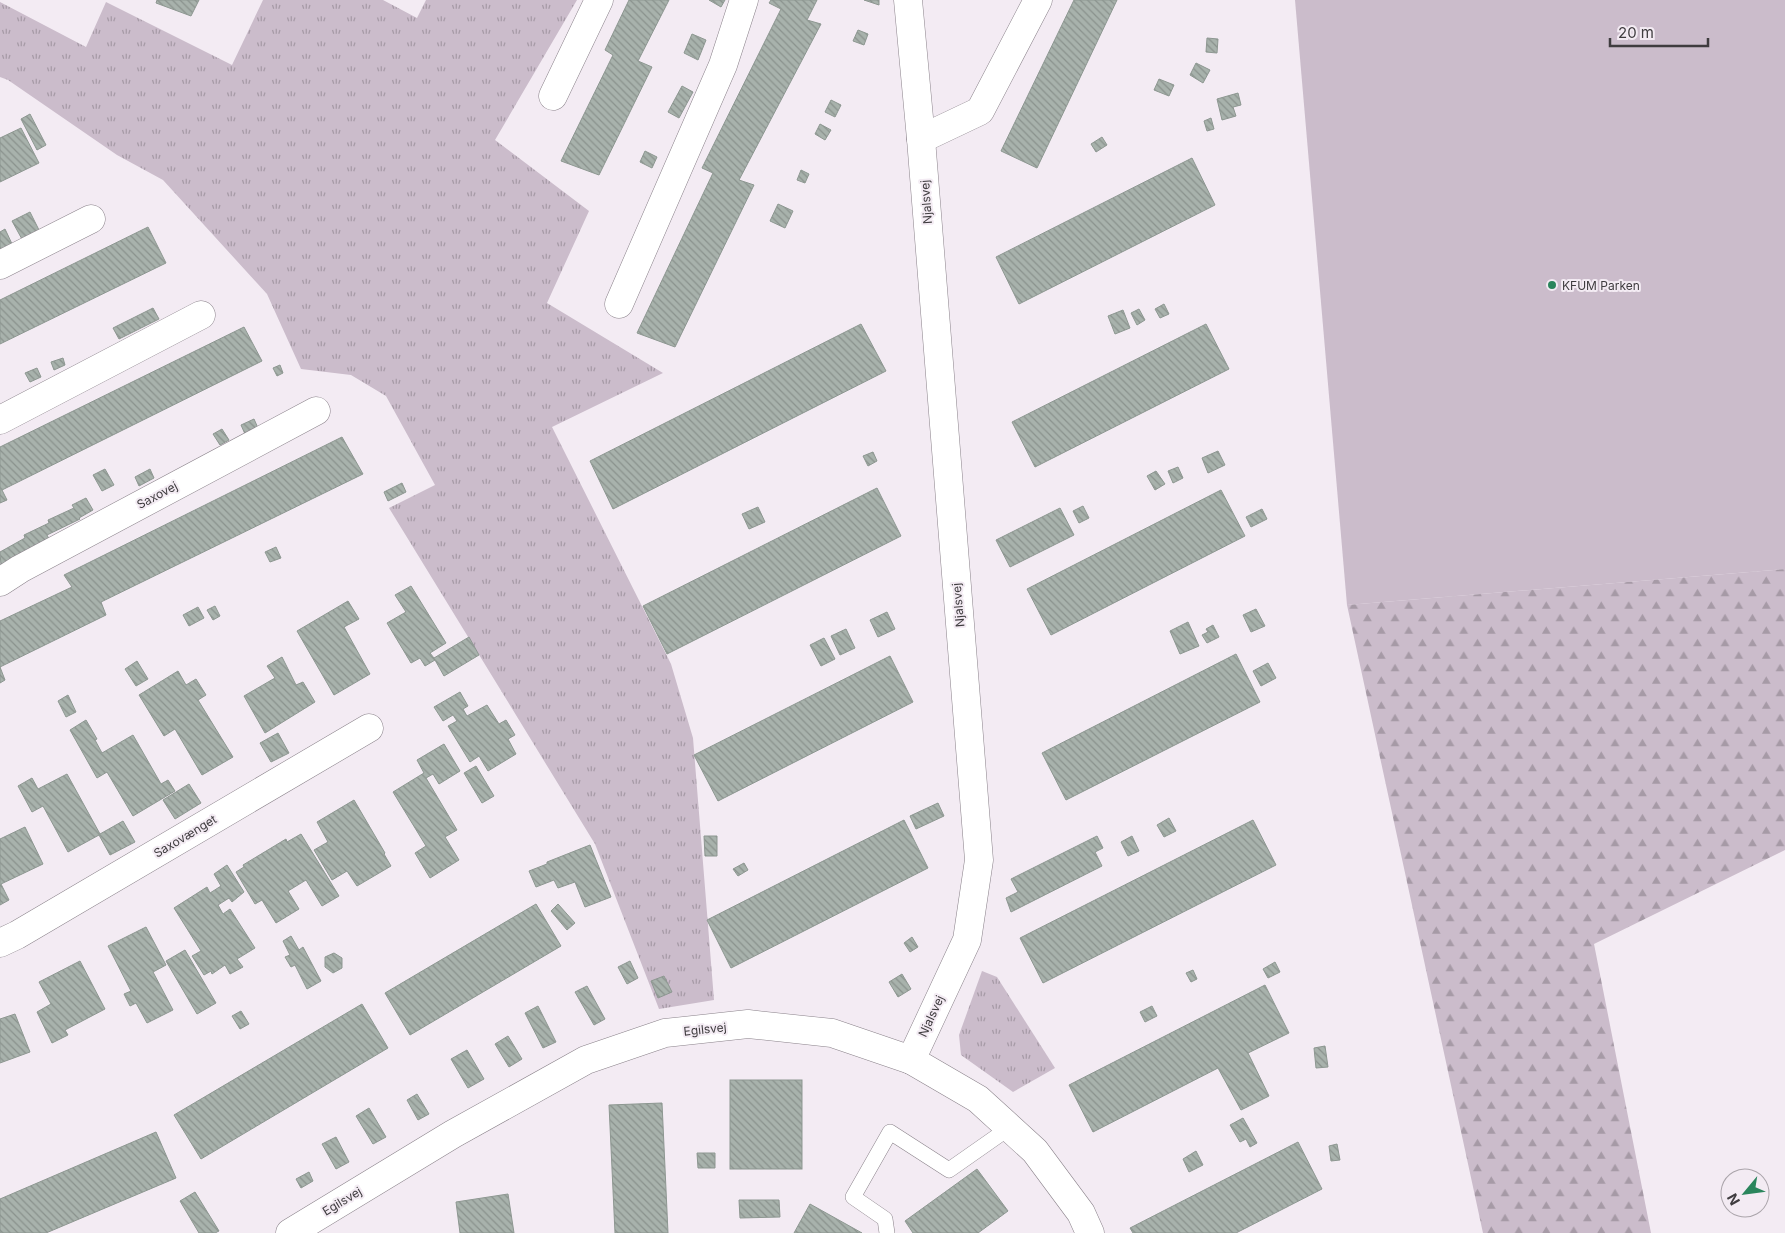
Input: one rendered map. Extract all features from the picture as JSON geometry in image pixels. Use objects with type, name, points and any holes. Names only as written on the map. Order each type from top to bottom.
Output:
[{"type":"street","points":[[554,96],[599,0]]},
{"type":"street","points":[[619,304],[723,65],[744,0]]},
{"type":"street","name":"Njalsvej","points":[[908,0],[921,139],[979,860],[966,940],[911,1060]]},
{"type":"street","points":[[921,139],[980,111],[1038,0]]},
{"type":"street","points":[[0,265],[91,219]]},
{"type":"street","points":[[0,420],[201,315]]},
{"type":"street","name":"Saxovej","points":[[0,582],[20,569],[316,411]]},
{"type":"street","name":"Saxovænget","points":[[0,943],[17,935],[369,728]]},
{"type":"street","name":"Egilsvej","points":[[290,1233],[453,1134],[586,1060],[665,1033],[748,1024],[832,1033],[911,1060],[978,1099],[1035,1151],[1081,1213],[1090,1233]]},
{"type":"lane","points":[[887,1233],[885,1219],[853,1197],[890,1132],[949,1170],[1009,1128]]},
{"type":"green space","points":[[263,0],[383,0],[417,18],[426,0],[577,0],[495,140],[589,211],[547,303],[663,373],[552,427],[671,664],[693,738],[714,1000],[659,1009],[595,844],[389,508],[435,485],[386,396],[351,375],[301,369],[267,294],[163,180],[117,155],[8,80],[0,77],[0,2],[86,47],[106,2],[232,65]]},
{"type":"green space","name":"KFUM Parken","points":[[1295,0],[1785,0],[1785,569],[1347,605]]},
{"type":"green space","points":[[1785,569],[1785,850],[1594,944],[1651,1233],[1483,1233],[1347,605]]},
{"type":"green space","points":[[982,971],[997,977],[1055,1068],[1013,1092],[961,1055],[959,1035]]},
{"type":"building","points":[[157,0],[199,0],[191,16],[156,3]]},
{"type":"building","points":[[629,0],[669,0],[638,61],[652,67],[599,175],[561,161],[613,55],[605,50]]},
{"type":"building","points":[[709,0],[725,0],[721,7]]},
{"type":"building","points":[[771,0],[817,0],[807,20],[821,24],[739,180],[754,185],[675,347],[637,333],[713,173],[702,168],[781,9],[769,3]]},
{"type":"building","points":[[864,0],[879,0],[879,5]]},
{"type":"building","points":[[1074,0],[1117,0],[1037,168],[1001,151]]},
{"type":"building","points":[[858,30],[868,34],[864,45],[853,41]]},
{"type":"building","points":[[692,34],[706,40],[698,60],[684,53]]},
{"type":"building","points":[[1207,38],[1218,39],[1217,53],[1206,52]]},
{"type":"building","points":[[1196,63],[1210,70],[1203,83],[1190,75]]},
{"type":"building","points":[[1159,79],[1174,85],[1169,96],[1154,90]]},
{"type":"building","points":[[682,86],[693,92],[679,118],[668,112]]},
{"type":"building","points":[[1238,93],[1241,105],[1233,107],[1236,116],[1222,120],[1217,99]]},
{"type":"building","points":[[831,100],[841,105],[835,117],[825,112]]},
{"type":"building","points":[[30,114],[46,145],[37,150],[21,119]]},
{"type":"building","points":[[1211,118],[1214,129],[1207,131],[1204,121]]},
{"type":"building","points":[[820,124],[831,130],[825,140],[815,134]]},
{"type":"building","points":[[21,128],[39,163],[0,182],[0,138]]},
{"type":"building","points":[[1102,137],[1107,145],[1096,152],[1091,144]]},
{"type":"building","points":[[645,151],[657,157],[652,168],[640,162]]},
{"type":"building","points":[[1192,158],[1215,205],[1019,304],[996,257]]},
{"type":"building","points":[[801,170],[809,174],[805,183],[797,180]]},
{"type":"building","points":[[778,204],[793,211],[785,228],[770,221]]},
{"type":"building","points":[[30,212],[40,232],[23,241],[12,221]]},
{"type":"building","points":[[148,227],[166,263],[0,344],[0,300]]},
{"type":"building","points":[[5,229],[13,246],[0,253],[0,232]]},
{"type":"building","points":[[1164,304],[1169,314],[1160,318],[1155,309]]},
{"type":"building","points":[[153,308],[159,319],[119,339],[113,328]]},
{"type":"building","points":[[1139,309],[1145,320],[1137,325],[1131,313]]},
{"type":"building","points":[[1123,310],[1130,328],[1115,334],[1108,316]]},
{"type":"building","points":[[861,324],[886,371],[613,509],[590,461]]},
{"type":"building","points":[[1206,324],[1229,369],[1035,467],[1012,422]]},
{"type":"building","points":[[244,327],[262,361],[2,490],[7,500],[0,503],[0,447]]},
{"type":"building","points":[[63,358],[65,365],[54,370],[51,362]]},
{"type":"building","points":[[280,365],[283,373],[277,376],[273,368]]},
{"type":"building","points":[[37,368],[41,377],[30,382],[25,373]]},
{"type":"building","points":[[254,419],[258,428],[245,434],[241,425]]},
{"type":"building","points":[[222,429],[229,440],[220,445],[213,434]]},
{"type":"building","points":[[342,437],[363,474],[101,602],[106,615],[0,667],[0,621],[72,587],[64,575]]},
{"type":"building","points":[[1218,451],[1225,465],[1208,473],[1202,458]]},
{"type":"building","points":[[873,452],[877,461],[868,466],[863,456]]},
{"type":"building","points":[[1178,467],[1183,478],[1173,483],[1168,471]]},
{"type":"building","points":[[105,469],[114,485],[102,491],[93,475]]},
{"type":"building","points":[[150,469],[154,478],[139,486],[135,477]]},
{"type":"building","points":[[1156,471],[1165,484],[1155,490],[1147,476]]},
{"type":"building","points":[[402,483],[406,492],[388,501],[384,492]]},
{"type":"building","points":[[877,488],[901,536],[667,654],[643,606]]},
{"type":"building","points":[[1221,490],[1245,536],[1051,635],[1027,589]]},
{"type":"building","points":[[86,498],[93,510],[80,519],[47,535],[50,541],[1,566],[0,552],[25,538],[24,535],[49,523],[48,520],[74,508],[72,505]]},
{"type":"building","points":[[1083,506],[1089,518],[1079,523],[1073,511]]},
{"type":"building","points":[[758,507],[765,522],[749,529],[742,514]]},
{"type":"building","points":[[1060,508],[1074,535],[1010,567],[996,540]]},
{"type":"building","points":[[1262,509],[1267,519],[1251,527],[1246,517]]},
{"type":"building","points":[[276,547],[281,558],[270,562],[265,552]]},
{"type":"building","points":[[411,586],[446,643],[430,653],[434,658],[469,637],[479,655],[444,676],[435,660],[425,666],[420,658],[411,663],[387,623],[406,612],[395,595]]},
{"type":"building","points":[[348,601],[359,619],[344,627],[370,674],[334,695],[297,631]]},
{"type":"building","points":[[215,606],[220,616],[213,620],[207,610]]},
{"type":"building","points":[[198,607],[204,618],[189,626],[183,615]]},
{"type":"building","points":[[1256,609],[1265,626],[1251,632],[1243,615]]},
{"type":"building","points":[[887,612],[895,629],[878,637],[870,620]]},
{"type":"building","points":[[1188,622],[1199,646],[1180,654],[1170,631]]},
{"type":"building","points":[[1213,625],[1219,637],[1207,643],[1202,635],[1208,632],[1206,629]]},
{"type":"building","points":[[846,629],[855,648],[840,655],[831,636]]},
{"type":"building","points":[[824,638],[835,659],[821,666],[810,645]]},
{"type":"building","points":[[1236,654],[1260,702],[1066,800],[1042,753]]},
{"type":"building","points":[[890,656],[913,702],[718,801],[694,755]]},
{"type":"building","points":[[282,657],[296,685],[303,682],[315,702],[265,733],[244,696],[275,678],[267,666]]},
{"type":"building","points":[[137,661],[148,679],[136,686],[125,669]]},
{"type":"building","points":[[1268,663],[1276,678],[1261,686],[1253,671]]},
{"type":"building","points":[[0,667],[5,680],[0,683]]},
{"type":"building","points":[[178,671],[186,685],[196,679],[206,695],[198,700],[233,757],[202,775],[175,729],[164,736],[139,695]]},
{"type":"building","points":[[460,692],[468,706],[463,709],[467,716],[487,705],[499,724],[506,720],[515,735],[508,739],[516,754],[488,771],[479,756],[470,762],[448,726],[457,721],[453,715],[443,721],[434,707]]},
{"type":"building","points":[[68,695],[76,712],[66,717],[58,701]]},
{"type":"building","points":[[86,720],[97,739],[95,740],[102,753],[133,735],[161,784],[168,780],[175,791],[133,816],[107,772],[97,778],[70,730]]},
{"type":"building","points":[[278,733],[289,753],[271,762],[260,743]]},
{"type":"building","points":[[444,744],[460,771],[439,784],[433,774],[426,778],[457,830],[445,837],[459,860],[430,878],[415,853],[426,846],[393,792],[424,773],[417,760]]},
{"type":"building","points":[[476,766],[494,796],[482,803],[464,773]]},
{"type":"building","points":[[67,774],[100,834],[123,821],[135,842],[110,855],[99,835],[68,852],[43,806],[32,812],[18,786],[32,778],[38,789]]},
{"type":"building","points":[[189,784],[201,803],[175,819],[163,800]]},
{"type":"building","points":[[354,800],[391,866],[357,886],[347,871],[332,880],[314,850],[328,842],[317,822]]},
{"type":"building","points":[[938,803],[944,816],[916,829],[910,816]]},
{"type":"building","points":[[1169,818],[1176,831],[1164,837],[1157,825]]},
{"type":"building","points":[[904,820],[928,868],[731,968],[707,920]]},
{"type":"building","points":[[1253,820],[1276,865],[1043,983],[1020,938]]},
{"type":"building","points":[[25,827],[43,864],[1,884],[9,900],[0,905],[0,839]]},
{"type":"building","points":[[301,834],[339,896],[322,906],[306,880],[288,891],[299,909],[276,923],[262,900],[255,904],[236,872],[244,867],[243,865],[286,839],[287,842]]},
{"type":"building","points":[[704,836],[717,836],[717,856],[705,856]]},
{"type":"building","points":[[1097,836],[1103,848],[1095,852],[1102,866],[1011,912],[1006,898],[1018,892],[1011,879]]},
{"type":"building","points":[[1132,836],[1139,851],[1128,856],[1121,842]]},
{"type":"building","points":[[590,845],[611,897],[585,907],[575,882],[558,888],[554,880],[536,887],[529,871]]},
{"type":"building","points":[[744,863],[748,870],[738,876],[733,869]]},
{"type":"building","points":[[227,865],[244,892],[232,902],[229,898],[218,905],[223,914],[230,909],[255,948],[237,959],[243,967],[230,974],[225,965],[212,974],[211,971],[204,975],[192,956],[201,951],[174,908],[207,887],[210,893],[221,886],[214,874]]},
{"type":"building","points":[[536,904],[561,946],[410,1035],[385,993]]},
{"type":"building","points":[[558,904],[575,923],[567,930],[551,911]]},
{"type":"building","points":[[146,927],[166,965],[153,972],[173,1010],[147,1023],[136,1003],[130,1006],[124,994],[131,991],[108,946]]},
{"type":"building","points":[[291,936],[299,950],[303,947],[321,981],[307,989],[295,965],[291,967],[285,957],[290,955],[283,941]]},
{"type":"building","points":[[912,937],[918,947],[910,952],[904,943]]},
{"type":"building","points":[[185,950],[216,1003],[197,1014],[166,961]]},
{"type":"building","points":[[334,953],[342,958],[342,968],[333,973],[325,967],[325,957]]},
{"type":"building","points":[[80,961],[105,1009],[65,1030],[68,1035],[52,1043],[37,1012],[51,1004],[39,982]]},
{"type":"building","points":[[630,961],[638,978],[627,984],[618,967]]},
{"type":"building","points":[[1275,962],[1280,972],[1268,978],[1263,969]]},
{"type":"building","points":[[1193,970],[1197,979],[1191,982],[1186,973]]},
{"type":"building","points":[[902,974],[911,989],[898,997],[889,982]]},
{"type":"building","points":[[664,976],[672,992],[658,998],[651,981]]},
{"type":"building","points":[[1265,985],[1289,1033],[1248,1053],[1269,1096],[1241,1110],[1218,1068],[1093,1132],[1069,1085]]},
{"type":"building","points":[[587,986],[605,1019],[594,1025],[575,992]]},
{"type":"building","points":[[362,1004],[388,1048],[201,1159],[174,1115]]},
{"type":"building","points":[[538,1006],[556,1042],[543,1048],[525,1013]]},
{"type":"building","points":[[1152,1006],[1157,1016],[1145,1022],[1140,1012]]},
{"type":"building","points":[[241,1011],[249,1024],[240,1029],[232,1016]]},
{"type":"building","points":[[15,1014],[30,1052],[0,1063],[0,1019]]},
{"type":"building","points":[[508,1036],[522,1059],[509,1067],[495,1044]]},
{"type":"building","points":[[1325,1046],[1328,1067],[1316,1068],[1314,1048]]},
{"type":"building","points":[[467,1050],[484,1079],[468,1088],[451,1059]]},
{"type":"building","points":[[730,1080],[802,1080],[802,1169],[730,1169]]},
{"type":"building","points":[[417,1094],[429,1114],[418,1120],[407,1100]]},
{"type":"building","points":[[662,1103],[668,1233],[615,1233],[609,1105]]},
{"type":"building","points":[[369,1108],[386,1137],[373,1144],[356,1116]]},
{"type":"building","points":[[1243,1118],[1257,1143],[1250,1147],[1246,1139],[1240,1142],[1230,1125]]},
{"type":"building","points":[[156,1132],[176,1178],[46,1233],[0,1233],[0,1199]]},
{"type":"building","points":[[336,1137],[349,1162],[336,1169],[322,1144]]},
{"type":"building","points":[[1298,1142],[1322,1189],[1236,1233],[1133,1233],[1130,1228]]},
{"type":"building","points":[[1337,1144],[1340,1160],[1331,1161],[1329,1146]]},
{"type":"building","points":[[1196,1151],[1203,1165],[1189,1172],[1183,1159]]},
{"type":"building","points":[[697,1153],[715,1153],[715,1168],[698,1168]]},
{"type":"building","points":[[977,1169],[1008,1211],[978,1233],[913,1233],[905,1221]]},
{"type":"building","points":[[309,1172],[313,1181],[301,1188],[296,1179]]},
{"type":"building","points":[[195,1192],[219,1231],[215,1233],[199,1233],[180,1201]]},
{"type":"building","points":[[508,1194],[514,1233],[460,1233],[456,1202]]},
{"type":"building","points":[[739,1200],[779,1200],[780,1217],[740,1218]]},
{"type":"building","points":[[810,1204],[862,1233],[794,1233]]},
{"type":"place","name":"KFUM Parken","points":[[1552,285]]}]
